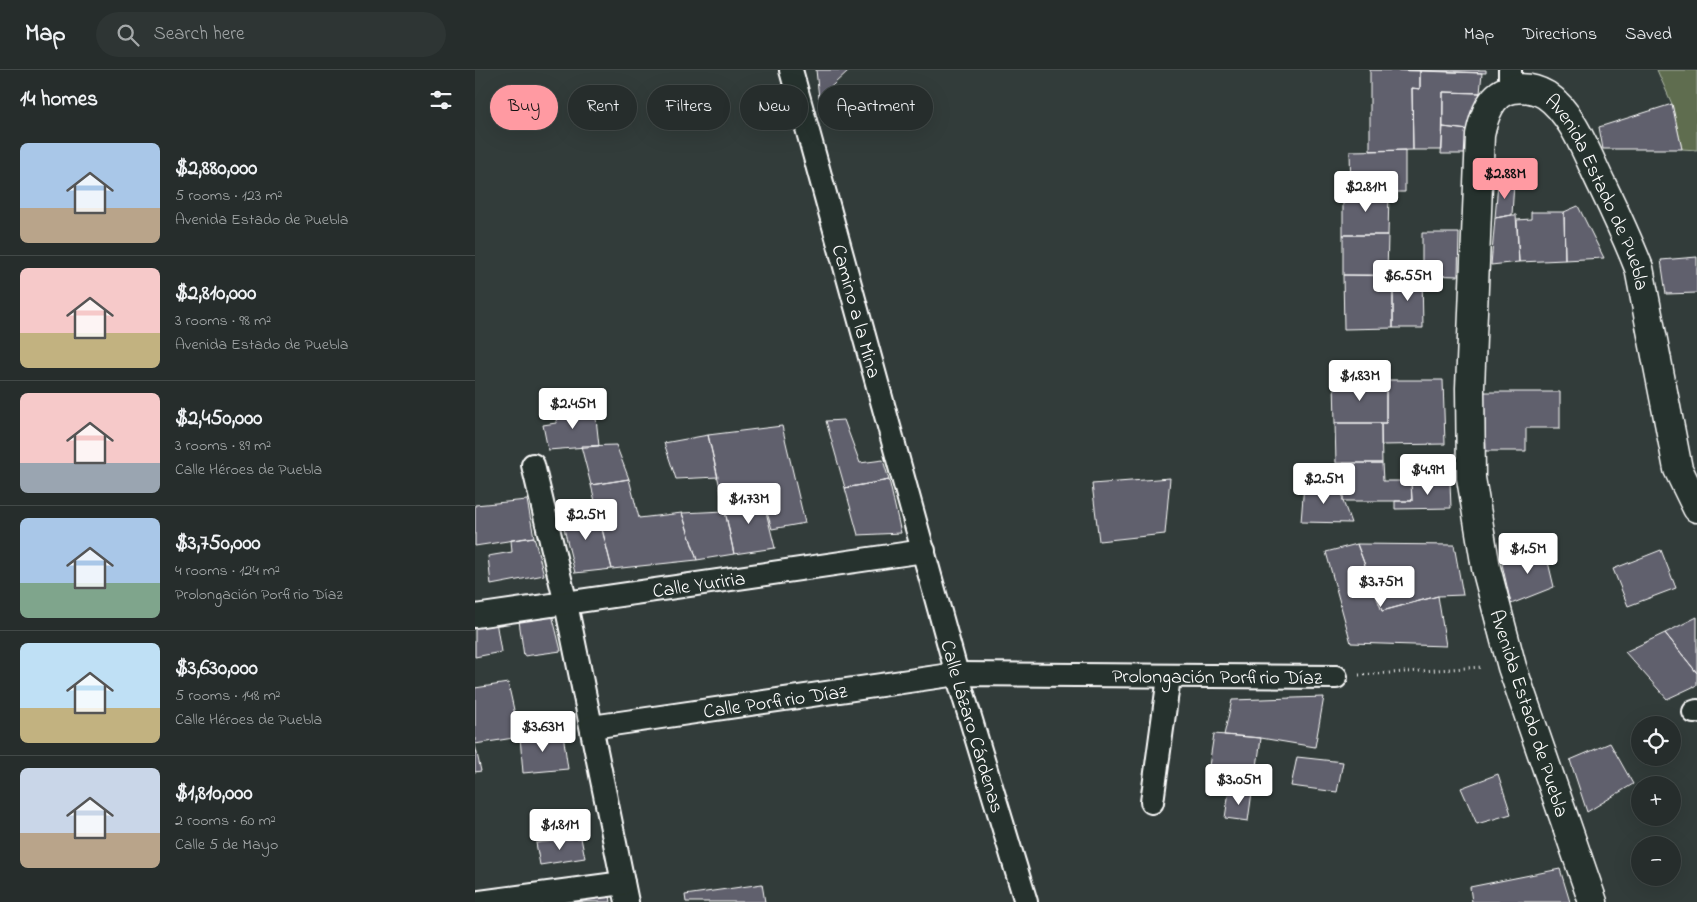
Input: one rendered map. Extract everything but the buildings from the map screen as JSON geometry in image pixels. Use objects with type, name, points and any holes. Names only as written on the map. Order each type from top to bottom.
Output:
[{"type":"street","name":"Camino a la Mina","points":[[791,70],[924,551]]},
{"type":"street","name":"Avenida Estado de Puebla","points":[[1593,902],[1512,667],[1486,568],[1471,478],[1470,388],[1480,135],[1483,119],[1488,107],[1510,79],[1523,88],[1547,95],[1564,113],[1579,137],[1630,245],[1639,268],[1679,469],[1697,508]]},
{"type":"street","points":[[480,902],[625,893],[566,604],[533,465]]},
{"type":"street","name":"Calle Yuriria","points":[[475,616],[924,551]]},
{"type":"street","name":"Calle Lázaro Cárdenas","points":[[924,551],[957,674],[1026,902]]},
{"type":"street","name":"Prolongación Porfirio Díaz","points":[[957,674],[1336,677]]},
{"type":"street","name":"Calle Porfirio Díaz","points":[[592,727],[957,674]]},
{"type":"street","points":[[1152,802],[1169,677]]},
{"type":"path","name":"Prolongación Porfirio Díaz","points":[[1336,677],[1475,667]]},
{"type":"green space","points":[[1657,70],[1697,70],[1697,150],[1682,149],[1672,104]]}]
